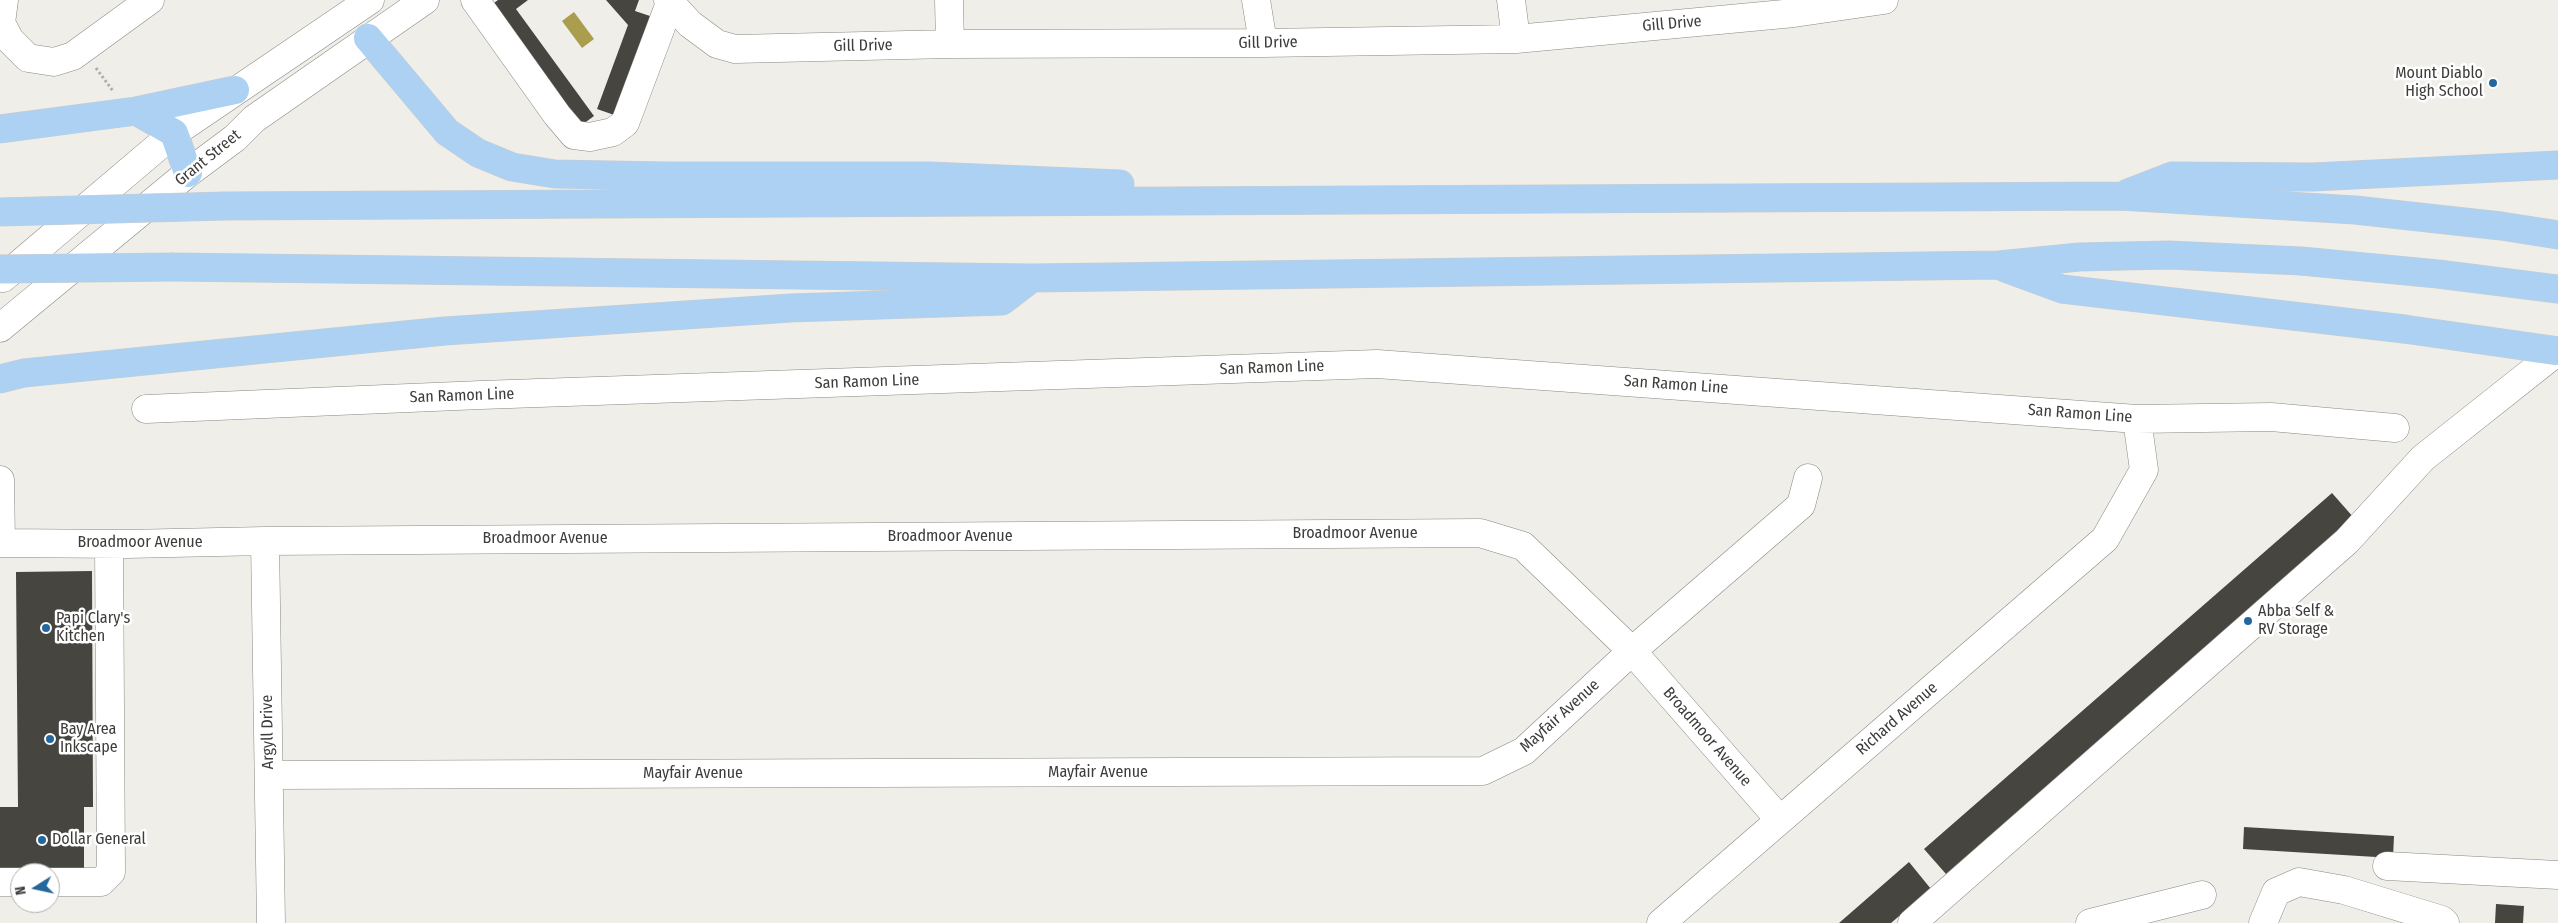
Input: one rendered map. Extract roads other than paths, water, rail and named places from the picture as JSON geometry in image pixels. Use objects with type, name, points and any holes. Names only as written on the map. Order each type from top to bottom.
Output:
[{"type":"highway","points":[[368,38],[447,132],[478,153],[512,167],[555,174],[930,176],[1199,187],[1240,201]]},
{"type":"highway","points":[[0,129],[129,111],[235,90]]},
{"type":"highway","points":[[129,111],[174,133],[188,173]]},
{"type":"highway","points":[[2120,196],[2172,176],[2312,177],[2558,165]]},
{"type":"highway","points":[[0,212],[225,206],[2120,196],[2355,210],[2501,226],[2558,235]]},
{"type":"highway","points":[[0,269],[173,267],[1032,278],[1999,265],[2079,257],[2169,255],[2301,261],[2438,274],[2558,289]]},
{"type":"highway","points":[[1999,265],[2062,289],[2404,329],[2558,351]]},
{"type":"highway","points":[[5,373],[445,331],[792,308],[1002,301],[1032,278]]},
{"type":"street","points":[[4,0],[0,23],[10,40],[28,58],[54,62],[73,56],[150,0]]},
{"type":"street","points":[[0,281],[174,133],[235,90],[338,8],[370,0]]},
{"type":"street","name":"Grant Street","points":[[0,328],[188,173],[235,138],[254,119],[425,0]]},
{"type":"street","points":[[475,0],[562,122],[574,135],[590,137],[613,132],[625,123],[669,2]]},
{"type":"street","points":[[949,0],[950,44]]},
{"type":"street","points":[[1256,0],[1262,43]]},
{"type":"street","points":[[1511,0],[1516,39]]},
{"type":"street","name":"Gill Drive","points":[[669,2],[690,24],[717,44],[735,49],[950,44],[1262,43],[1516,39],[1794,6],[1884,0]]},
{"type":"street","points":[[338,8],[368,38]]},
{"type":"street","points":[[1912,923],[2347,541],[2422,458],[2558,351]]},
{"type":"street","name":"San Ramon Line","points":[[146,409],[511,394],[1377,364],[2138,418],[2271,417],[2396,428]]},
{"type":"street","name":"Richard Avenue","points":[[1661,923],[2105,538],[2144,470],[2138,418]]},
{"type":"street","name":"Mayfair Avenue","points":[[269,775],[1483,771],[1524,752],[1632,651],[1802,505],[1808,478]]},
{"type":"street","points":[[0,480],[1,543]]},
{"type":"street","name":"Broadmoor Avenue","points":[[1,543],[108,544],[265,541],[1480,533],[1523,546],[1632,651],[1780,820]]},
{"type":"street","name":"Argyll Drive","points":[[265,541],[271,923]]},
{"type":"street","points":[[60,882],[101,882],[111,872],[108,544]]},
{"type":"street","points":[[2387,866],[2558,875]]},
{"type":"street","points":[[2263,923],[2276,892],[2299,882],[2344,890],[2442,920],[2445,923]]},
{"type":"street","points":[[2090,923],[2202,895]]},
{"type":"place","name":"Mount Diablo High School","points":[[2493,83]]},
{"type":"place","name":"Abba Self & RV Storage","points":[[2248,621]]},
{"type":"place","name":"Papi Clary's Kitchen","points":[[46,628]]},
{"type":"place","name":"Bay Area Inkscape","points":[[50,739]]},
{"type":"place","name":"Dollar General","points":[[42,840]]}]
